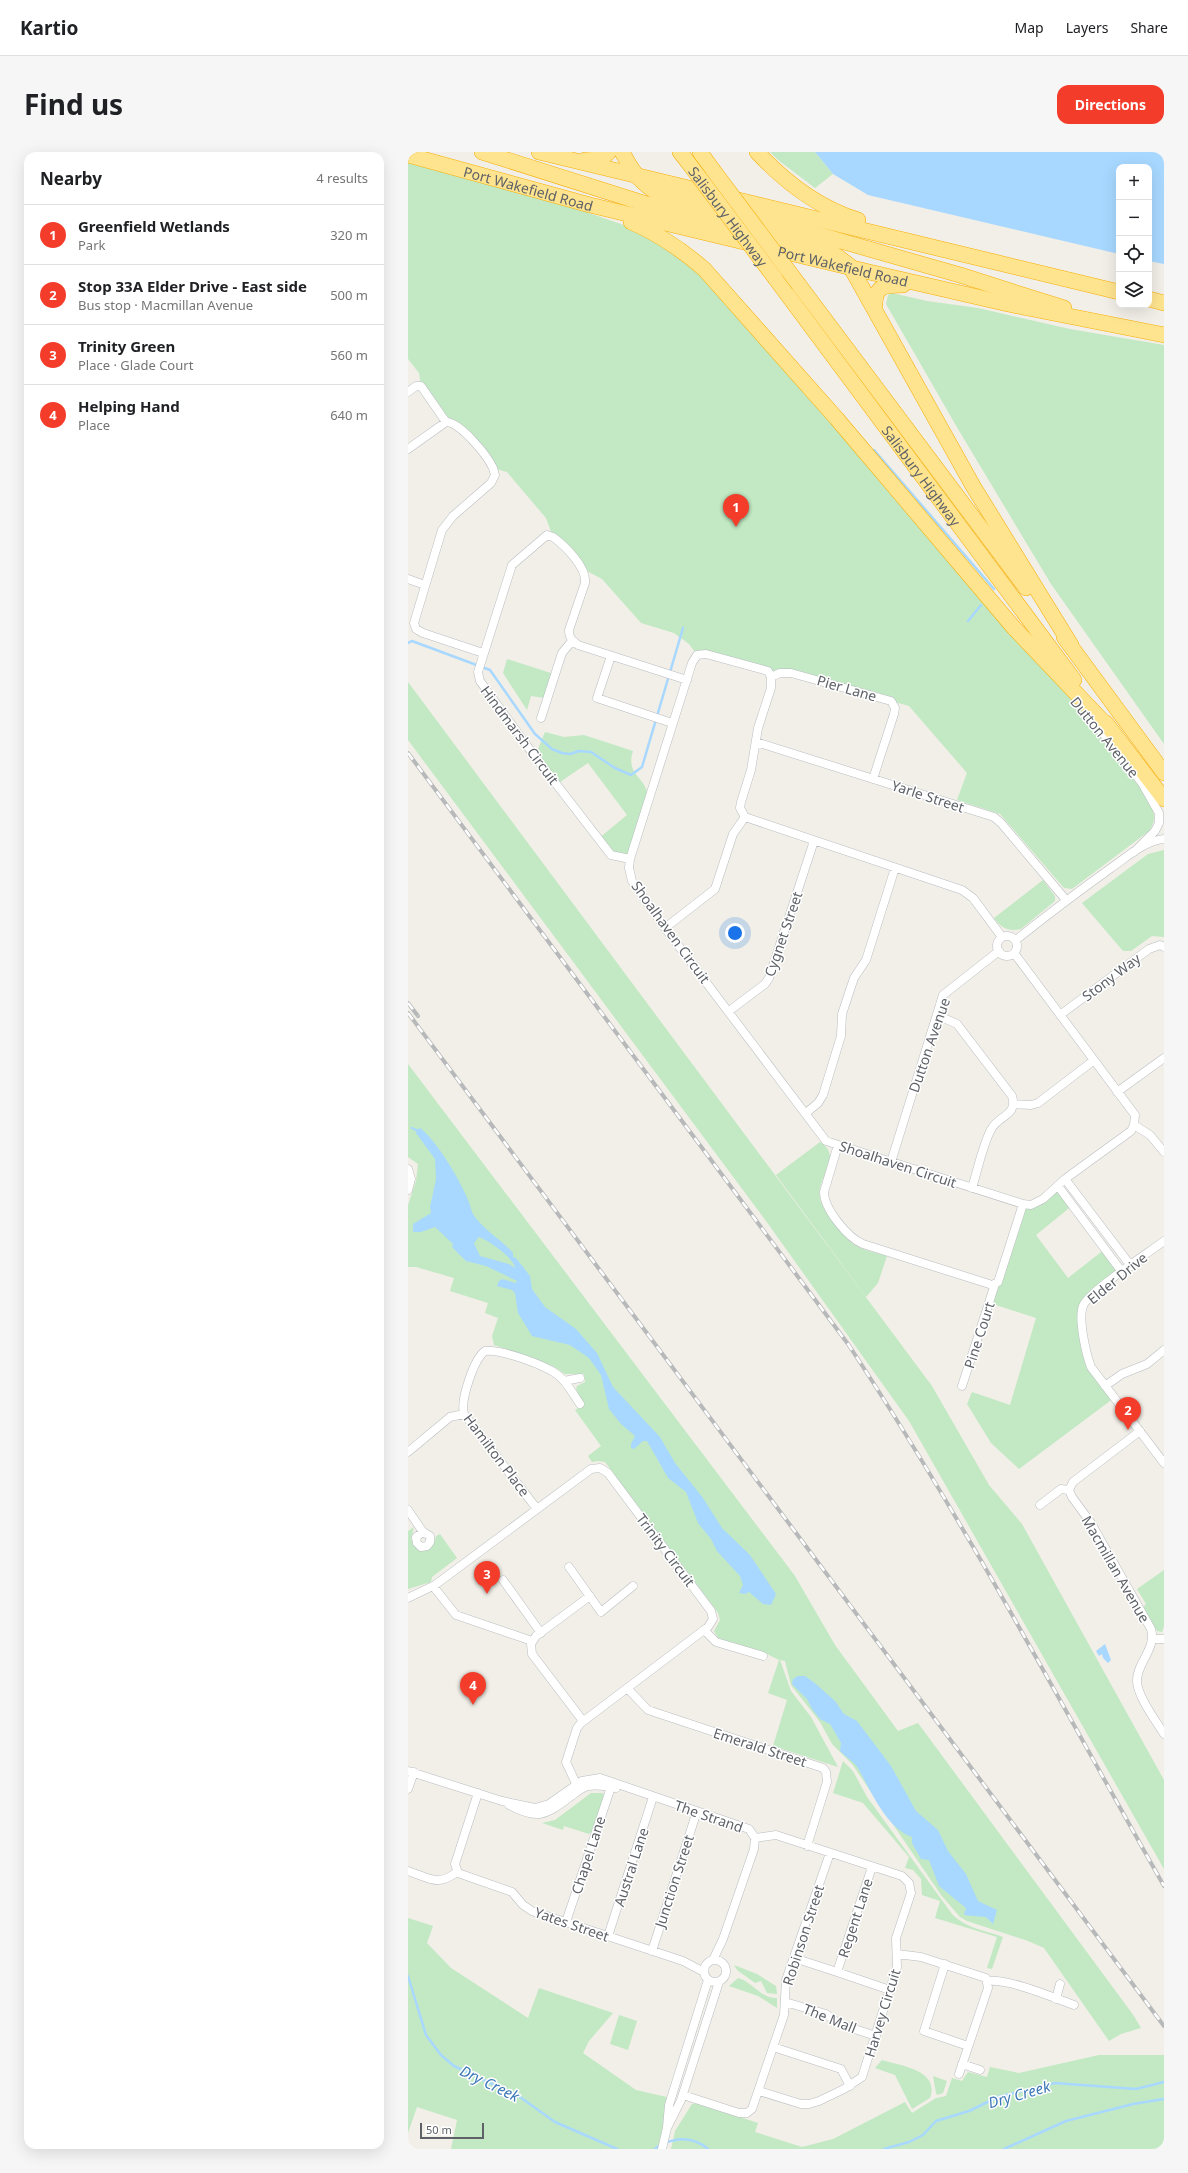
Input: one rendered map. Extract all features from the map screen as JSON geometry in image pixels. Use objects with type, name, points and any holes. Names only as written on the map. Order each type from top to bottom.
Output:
[{"type":"highway","points":[[482,152],[642,203],[824,250],[833,253],[850,266],[876,310],[973,486],[1071,645]]},
{"type":"highway","points":[[539,152],[1116,291]]},
{"type":"highway","points":[[572,159],[601,159],[609,152]]},
{"type":"highway","points":[[622,152],[635,176],[644,185],[662,196],[807,231],[960,275],[1121,325]]},
{"type":"highway","name":"Salisbury Highway","points":[[700,152],[1040,608],[1071,645],[1164,773]]},
{"type":"highway","points":[[757,152],[792,185],[843,215],[973,257]]},
{"type":"highway","name":"Port Wakefield Road","points":[[408,155],[590,205],[850,266],[924,285],[1081,320],[1121,325],[1164,335]]},
{"type":"highway","name":"Salisbury Highway","points":[[684,156],[1112,732],[1164,799]]},
{"type":"highway","points":[[590,205],[656,232],[685,252],[704,269],[837,419],[1014,628],[1112,732]]},
{"type":"highway","points":[[876,310],[875,296],[880,288],[888,285],[924,285]]},
{"type":"highway","points":[[1152,300],[1164,303]]},
{"type":"street","points":[[408,392],[416,386],[421,386],[446,422]]},
{"type":"street","points":[[408,449],[446,422],[452,422],[460,427],[490,462],[494,475],[491,483],[445,525],[440,536],[414,620],[415,628],[418,631],[482,657]]},
{"type":"street","name":"Hindmarsh Circuit","points":[[572,641],[569,636],[569,630],[586,576],[582,569],[557,540],[547,536],[512,565],[482,657],[478,672],[480,681],[611,855],[630,859]]},
{"type":"street","points":[[408,579],[425,585]]},
{"type":"street","name":"Dutton Avenue","points":[[1014,628],[1103,733],[1159,812],[1157,828],[1134,852]]},
{"type":"street","points":[[541,718],[562,653],[572,641],[578,645],[686,680]]},
{"type":"street","name":"Shoalhaven Circuit","points":[[771,677],[768,671],[706,654],[697,655],[686,680],[630,859],[628,868],[632,881],[665,928],[826,1141],[1024,1204]]},
{"type":"street","points":[[612,656],[598,698],[672,723]]},
{"type":"street","name":"Pier Lane","points":[[771,677],[780,673],[791,672],[890,701],[895,708],[894,714],[873,779]]},
{"type":"street","points":[[771,677],[771,688],[761,719],[751,770],[741,802],[740,808],[745,817],[966,892],[1002,937]]},
{"type":"street","name":"Yarle Street","points":[[756,742],[994,817],[1002,823],[1066,900]]},
{"type":"street","points":[[665,928],[715,890],[733,834],[745,817]]},
{"type":"street","name":"Dutton Avenue","points":[[1016,940],[1066,900],[1134,852],[1150,842],[1164,839]]},
{"type":"street","name":"Cygnet Street","points":[[729,1011],[765,984],[769,978],[814,841]]},
{"type":"street","points":[[806,1113],[818,1103],[823,1095],[841,1036],[842,1014],[854,978],[866,960],[895,868]]},
{"type":"street","points":[[1011,936],[1016,940],[1018,947],[1014,954],[1007,956],[999,951],[997,945],[1002,937],[1011,936]]},
{"type":"street","name":"Stony Way","points":[[1060,1015],[1149,949],[1160,945],[1164,947]]},
{"type":"street","name":"Dutton Avenue","points":[[891,1162],[943,995],[999,951]]},
{"type":"street","points":[[1014,954],[1135,1115],[1134,1125],[1131,1131],[1066,1179],[1043,1199],[1031,1205],[1024,1204]]},
{"type":"street","points":[[937,1015],[952,1020],[960,1027],[1012,1096],[1014,1104],[1011,1112],[992,1128],[972,1188]]},
{"type":"street","points":[[1117,1092],[1164,1058]]},
{"type":"street","points":[[1014,1104],[1031,1105],[1038,1103],[1093,1061]]},
{"type":"street","points":[[1134,1125],[1150,1135],[1164,1152]]},
{"type":"street","points":[[838,1145],[824,1192],[824,1200],[855,1241],[986,1283],[995,1284]]},
{"type":"street","points":[[408,1169],[411,1179],[408,1190]]},
{"type":"street","points":[[1066,1179],[1131,1266]]},
{"type":"street","points":[[1058,1186],[1122,1272]]},
{"type":"street","name":"Pine Court","points":[[962,1386],[995,1284],[998,1282],[1024,1204]]},
{"type":"street","name":"Elder Drive","points":[[1164,1241],[1088,1298],[1082,1307],[1086,1356],[1090,1367],[1164,1463]]},
{"type":"street","points":[[1105,1386],[1122,1374],[1143,1366],[1164,1350]]},
{"type":"street","name":"Hamilton Place","points":[[537,1509],[464,1414],[463,1401],[478,1359],[485,1351],[496,1351],[548,1369],[564,1382],[580,1404]]},
{"type":"street","points":[[564,1382],[580,1378]]},
{"type":"street","points":[[408,1452],[450,1417],[464,1414]]},
{"type":"street","points":[[1040,1505],[1061,1489],[1069,1490],[1073,1482],[1140,1431]]},
{"type":"street","name":"Trinity Circuit","points":[[408,1598],[433,1586],[591,1469],[600,1468],[606,1471],[712,1612],[713,1621],[704,1630],[583,1721],[577,1728],[566,1762],[578,1787]]},
{"type":"street","name":"Macmillan Avenue","points":[[1069,1490],[1072,1497],[1093,1527],[1151,1629],[1153,1639],[1137,1681],[1141,1694],[1164,1734]]},
{"type":"street","points":[[408,1510],[423,1532]]},
{"type":"street","points":[[570,1567],[601,1612],[633,1586]]},
{"type":"street","points":[[503,1580],[541,1633]]},
{"type":"street","points":[[433,1586],[456,1615],[532,1641]]},
{"type":"street","name":"Trinity Circuit","points":[[408,1594],[419,1593]]},
{"type":"street","points":[[583,1721],[532,1654],[531,1649],[532,1641],[590,1596]]},
{"type":"street","points":[[704,1630],[716,1642],[763,1656]]},
{"type":"street","points":[[1153,1639],[1164,1639]]},
{"type":"street","name":"Emerald Street","points":[[627,1688],[648,1710],[823,1768],[826,1772],[828,1782],[807,1846]]},
{"type":"street","points":[[408,1789],[410,1771]]},
{"type":"street","name":"The Strand","points":[[410,1771],[502,1801],[529,1814],[542,1815],[553,1810],[590,1778],[600,1778],[625,1788],[746,1828],[752,1832],[755,1838],[754,1849],[723,1939],[710,1962]]},
{"type":"street","name":"The Strand","points":[[578,1787],[594,1785],[625,1788]]},
{"type":"street","name":"Chapel Lane","points":[[566,1922],[611,1787]]},
{"type":"street","points":[[408,1871],[439,1881],[447,1879],[457,1872],[455,1864],[478,1793]]},
{"type":"street","name":"Austral Lane","points":[[608,1936],[653,1797]]},
{"type":"street","name":"Junction Street","points":[[652,1951],[697,1812]]},
{"type":"street","name":"Harvey Circuit","points":[[755,1838],[772,1834],[902,1876],[910,1887],[911,1893],[896,1938],[897,1967],[862,2077],[850,2086],[819,2101],[809,2104],[801,2104],[759,2091]]},
{"type":"street","name":"Robinson Street","points":[[683,2095],[742,2113],[752,2109],[784,2015],[786,1980],[830,1853]]},
{"type":"street","name":"Regent Lane","points":[[794,1958],[837,1972],[872,1866]]},
{"type":"street","name":"Yates Street","points":[[457,1872],[512,1892],[528,1909],[683,1961],[706,1976]]},
{"type":"street","name":"The Strand","points":[[722,1962],[723,1939]]},
{"type":"street","points":[[897,1954],[916,1955],[986,1978],[988,1981],[997,1980],[1074,2005]]},
{"type":"street","name":"Yates Street","points":[[683,1961],[710,1962]]},
{"type":"street","points":[[662,2149],[667,2128],[683,2095],[719,1982],[726,1974],[725,1966],[722,1962],[710,1962],[669,2105],[666,2121],[667,2128]]},
{"type":"street","points":[[945,1964],[924,2031],[968,2046]]},
{"type":"street","points":[[837,1972],[890,1990]]},
{"type":"street","points":[[706,1976],[719,1982]]},
{"type":"street","points":[[959,2074],[988,1988],[988,1981]]},
{"type":"street","points":[[1056,1999],[1060,1984]]},
{"type":"street","name":"The Mall","points":[[785,2002],[826,2014],[839,2024],[876,2036]]},
{"type":"street","points":[[773,2047],[841,2069],[850,2086]]},
{"type":"street","points":[[962,2064],[980,2070]]},
{"type":"green space","points":[[770,152],[815,152],[833,174],[815,188],[778,160]]},
{"type":"green space","points":[[408,155],[590,205],[589,213],[641,231],[694,266],[1099,731],[1132,772],[1152,807],[1154,821],[1149,831],[1072,889],[1064,888],[1000,814],[957,800],[967,773],[909,706],[791,673],[771,677],[767,671],[697,655],[689,644],[674,633],[641,623],[602,579],[583,569],[553,537],[546,518],[507,472],[493,468],[458,426],[446,422],[421,386],[419,373],[408,359]]},
{"type":"green space","points":[[892,293],[927,301],[978,308],[1070,329],[1164,345],[1164,744],[1051,584],[958,429],[886,304],[888,295]]},
{"type":"green space","points":[[507,659],[554,674],[545,698],[531,696],[527,710],[503,673]]},
{"type":"green space","points":[[408,682],[932,1386],[989,1485],[1022,1524],[1164,1780],[1164,1869],[909,1421],[766,1221],[408,740]]},
{"type":"green space","points":[[545,732],[564,737],[584,735],[633,751],[631,759],[632,765],[634,771],[644,784],[648,801],[630,859],[616,857],[598,839],[627,815],[588,763],[557,784],[533,754],[538,749]]},
{"type":"green space","points":[[1164,850],[1164,937],[1152,936],[1131,951],[1123,951],[1082,903],[1148,854]]},
{"type":"green space","points":[[1043,880],[1055,896],[1055,901],[1021,929],[1013,930],[1002,927],[994,918]]},
{"type":"green space","points":[[408,1064],[795,1576],[835,1645],[898,1731],[918,1723],[1134,2016],[1141,2028],[1121,2034],[1109,2041],[1044,1948],[1028,1941],[967,1921],[960,1917],[941,1895],[852,1764],[832,1744],[820,1722],[791,1685],[785,1661],[780,1660],[791,1691],[811,1717],[838,1767],[773,1746],[787,1700],[768,1693],[779,1660],[765,1653],[718,1638],[714,1631],[720,1620],[718,1613],[605,1462],[592,1462],[588,1456],[601,1446],[575,1410],[584,1404],[576,1389],[577,1386],[585,1382],[584,1374],[565,1374],[553,1366],[494,1345],[492,1336],[498,1318],[485,1313],[488,1303],[450,1291],[454,1278],[416,1267],[408,1267],[408,1205],[416,1181],[418,1164],[408,1157]]},
{"type":"green space","points":[[820,1142],[827,1148],[830,1155],[830,1161],[821,1183],[820,1191],[820,1199],[825,1210],[840,1231],[855,1245],[887,1256],[878,1283],[866,1297],[776,1175]]},
{"type":"green space","points":[[1058,1186],[1073,1205],[1036,1235],[1068,1278],[1105,1249],[1122,1272],[1082,1307],[1086,1356],[1114,1398],[1019,1469],[991,1443],[967,1404],[972,1392],[1010,1405],[1036,1318],[990,1303],[1023,1204],[1031,1205]]},
{"type":"green space","points":[[414,1527],[411,1539],[416,1548],[423,1550],[429,1548],[434,1544],[436,1536],[440,1534],[457,1558],[432,1577],[431,1582],[408,1589],[408,1531]]},
{"type":"green space","points":[[1164,1570],[1164,1626],[1162,1632],[1157,1631],[1143,1607],[1146,1604],[1137,1589]]},
{"type":"green space","points":[[843,1761],[853,1771],[867,1797],[952,1914],[970,1926],[1003,1937],[992,1969],[987,1968],[997,1937],[935,1918],[940,1901],[922,1895],[921,1879],[913,1870],[905,1868],[909,1857],[863,1803],[833,1793]]},
{"type":"green space","points":[[591,1793],[603,1793],[604,1796],[592,1831],[589,1834],[564,1826],[563,1830],[542,1823],[555,1820]]},
{"type":"green space","points":[[408,1918],[433,1926],[427,1943],[451,1968],[528,2018],[539,1988],[613,2013],[589,2041],[583,2053],[636,2090],[671,2098],[662,2149],[451,2149],[457,2120],[417,2107],[408,2133]]},
{"type":"green space","points":[[734,1965],[757,1974],[776,1986],[777,1994],[767,1993],[761,1981],[755,1983],[737,1970]]},
{"type":"green space","points":[[738,1978],[748,1983],[766,1996],[777,1998],[777,2008],[758,1996],[729,1986]]},
{"type":"green space","points":[[619,2015],[637,2021],[628,2050],[610,2044]]},
{"type":"green space","points":[[1099,2055],[1164,2055],[1164,2147],[1161,2149],[671,2149],[675,2131],[692,2104],[698,2103],[758,2123],[755,2132],[802,2147],[833,2139],[905,2102],[912,2113],[936,2098],[946,2096],[952,2078],[962,2081],[968,2072],[987,2077],[990,2067],[1019,2073]]},
{"type":"green space","points":[[882,2060],[908,2067],[924,2075],[929,2081],[932,2089],[930,2098],[912,2109],[895,2075],[875,2068]]},
{"type":"green space","points":[[933,2076],[947,2081],[943,2093],[937,2095]]},
{"type":"water","points":[[815,152],[1164,152],[1164,264],[1152,262],[1152,164],[1116,164],[1116,253],[868,195],[833,174]]},
{"type":"water","points":[[420,1128],[441,1151],[460,1182],[473,1214],[477,1220],[513,1253],[513,1257],[516,1258],[530,1276],[532,1289],[545,1307],[576,1329],[597,1353],[613,1387],[660,1437],[675,1463],[703,1498],[722,1528],[750,1555],[776,1594],[771,1605],[763,1604],[749,1592],[745,1594],[739,1593],[743,1585],[740,1576],[717,1551],[711,1539],[698,1523],[686,1492],[668,1478],[647,1441],[643,1441],[634,1449],[631,1448],[631,1444],[635,1436],[621,1424],[609,1409],[601,1375],[589,1358],[570,1345],[532,1336],[518,1313],[515,1293],[512,1290],[497,1286],[499,1281],[502,1279],[516,1283],[517,1281],[486,1266],[466,1261],[452,1247],[453,1244],[435,1227],[421,1232],[413,1232],[413,1224],[431,1213],[430,1207],[436,1179],[435,1159],[416,1133],[416,1130]],"holes":[[[479,1237],[494,1245],[506,1255],[514,1264],[515,1268],[509,1264],[480,1256],[474,1243]]]},
{"type":"water","points":[[1105,1644],[1111,1660],[1108,1663],[1103,1658],[1102,1654],[1099,1656],[1096,1651]]},
{"type":"water","points":[[798,1676],[805,1676],[816,1684],[835,1701],[844,1714],[857,1721],[891,1766],[916,1811],[938,1830],[948,1851],[966,1874],[978,1901],[997,1910],[993,1924],[986,1917],[964,1915],[966,1908],[939,1886],[929,1860],[921,1859],[912,1843],[912,1837],[894,1826],[880,1808],[858,1768],[840,1751],[841,1743],[830,1724],[820,1719],[812,1709],[807,1699],[792,1684],[793,1679]]},
{"type":"waterway","points":[[874,450],[994,589]]},
{"type":"waterway","points":[[968,621],[981,605]]},
{"type":"waterway","points":[[408,643],[412,641],[490,670],[535,734],[552,749],[570,754],[579,751],[591,752],[615,768],[631,775],[642,767],[683,628]]},
{"type":"waterway","points":[[412,1128],[416,1130]]},
{"type":"waterway","name":"Dry Creek","points":[[408,1976],[426,2035],[441,2055],[454,2066],[520,2097],[555,2122],[617,2149]]},
{"type":"waterway","name":"Dry Creek","points":[[884,2149],[909,2142],[923,2135],[936,2121],[969,2111],[998,2097],[1055,2083],[1136,2089],[1164,2082]]},
{"type":"waterway","name":"Dry Creek","points":[[1004,2149],[1066,2121],[1133,2104],[1164,2099]]},
{"type":"waterway","name":"Dry Creek","points":[[665,2143],[682,2139],[693,2141],[708,2149]]},
{"type":"waterway","name":"Dry Creek","points":[[655,2149],[661,2144]]},
{"type":"railway","points":[[408,753],[848,1344],[931,1476],[971,1544],[1164,1886]]},
{"type":"railway","points":[[408,1003],[418,1016]]},
{"type":"railway","points":[[408,1013],[1164,2026]]},
{"type":"place","name":"Greenfield Wetlands","points":[[736,527]]},
{"type":"place","name":"Stop 33A Elder Drive - East side","points":[[1128,1430]]},
{"type":"place","name":"Trinity Green","points":[[487,1594]]},
{"type":"place","name":"Helping Hand","points":[[473,1705]]}]
